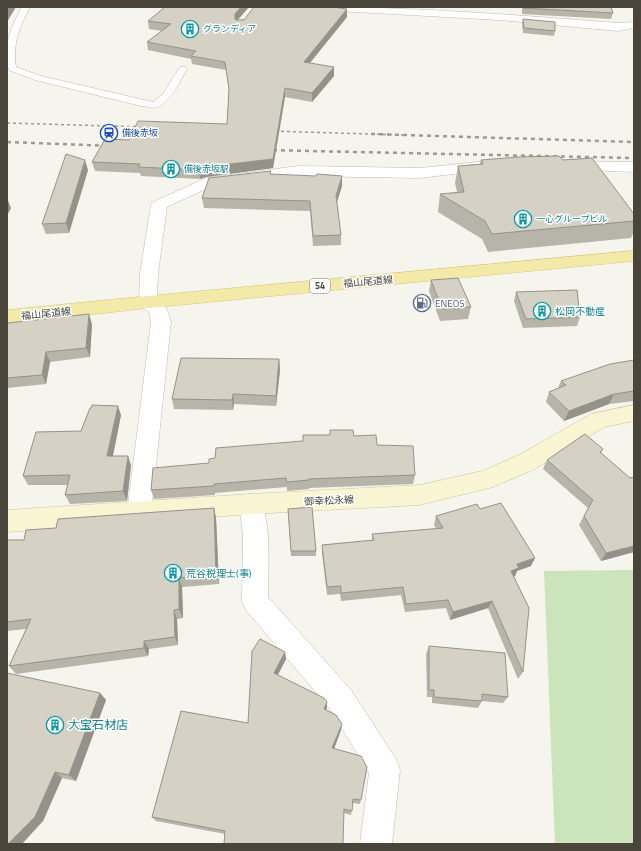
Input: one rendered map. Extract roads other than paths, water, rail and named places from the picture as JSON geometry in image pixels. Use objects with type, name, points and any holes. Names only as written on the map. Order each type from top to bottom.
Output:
[{"type":"main road","name":"福山尾道線","points":[[7,318],[148,302],[634,256]]},
{"type":"main road","name":"御幸松永線","points":[[7,521],[251,504],[420,495],[485,480],[527,462],[599,420],[634,413]]},
{"type":"street","points":[[320,7],[499,17],[618,27],[634,26]]},
{"type":"street","points":[[139,513],[161,322],[158,309],[148,302],[149,273],[159,205],[206,183],[299,171],[420,173],[505,165]]},
{"type":"street","points":[[550,165],[634,167]]},
{"type":"street","points":[[251,504],[255,535],[255,602],[340,700],[385,770],[376,844]]},
{"type":"lane","points":[[26,7],[11,38],[9,57],[12,68],[38,78],[155,105],[166,96],[183,69]]},
{"type":"railway","points":[[7,123],[147,127]]},
{"type":"railway","points":[[269,131],[399,135]]},
{"type":"railway","points":[[371,134],[399,135]]},
{"type":"railway","points":[[399,135],[404,135]]},
{"type":"railway","points":[[399,135],[634,142]]},
{"type":"railway","points":[[7,142],[113,146]]},
{"type":"railway","points":[[265,150],[634,158]]},
{"type":"place","name":"グランディア","points":[[190,29]]},
{"type":"place","name":"備後赤坂","points":[[109,133]]},
{"type":"place","name":"備後赤坂駅","points":[[171,169]]},
{"type":"place","name":"一心グループビル","points":[[523,219]]},
{"type":"place","name":"ENEOS","points":[[422,303]]},
{"type":"place","name":"松岡不動産","points":[[542,311]]},
{"type":"place","name":"荒谷税理士(事)","points":[[173,573]]},
{"type":"place","name":"大宝石材店","points":[[55,725]]}]
